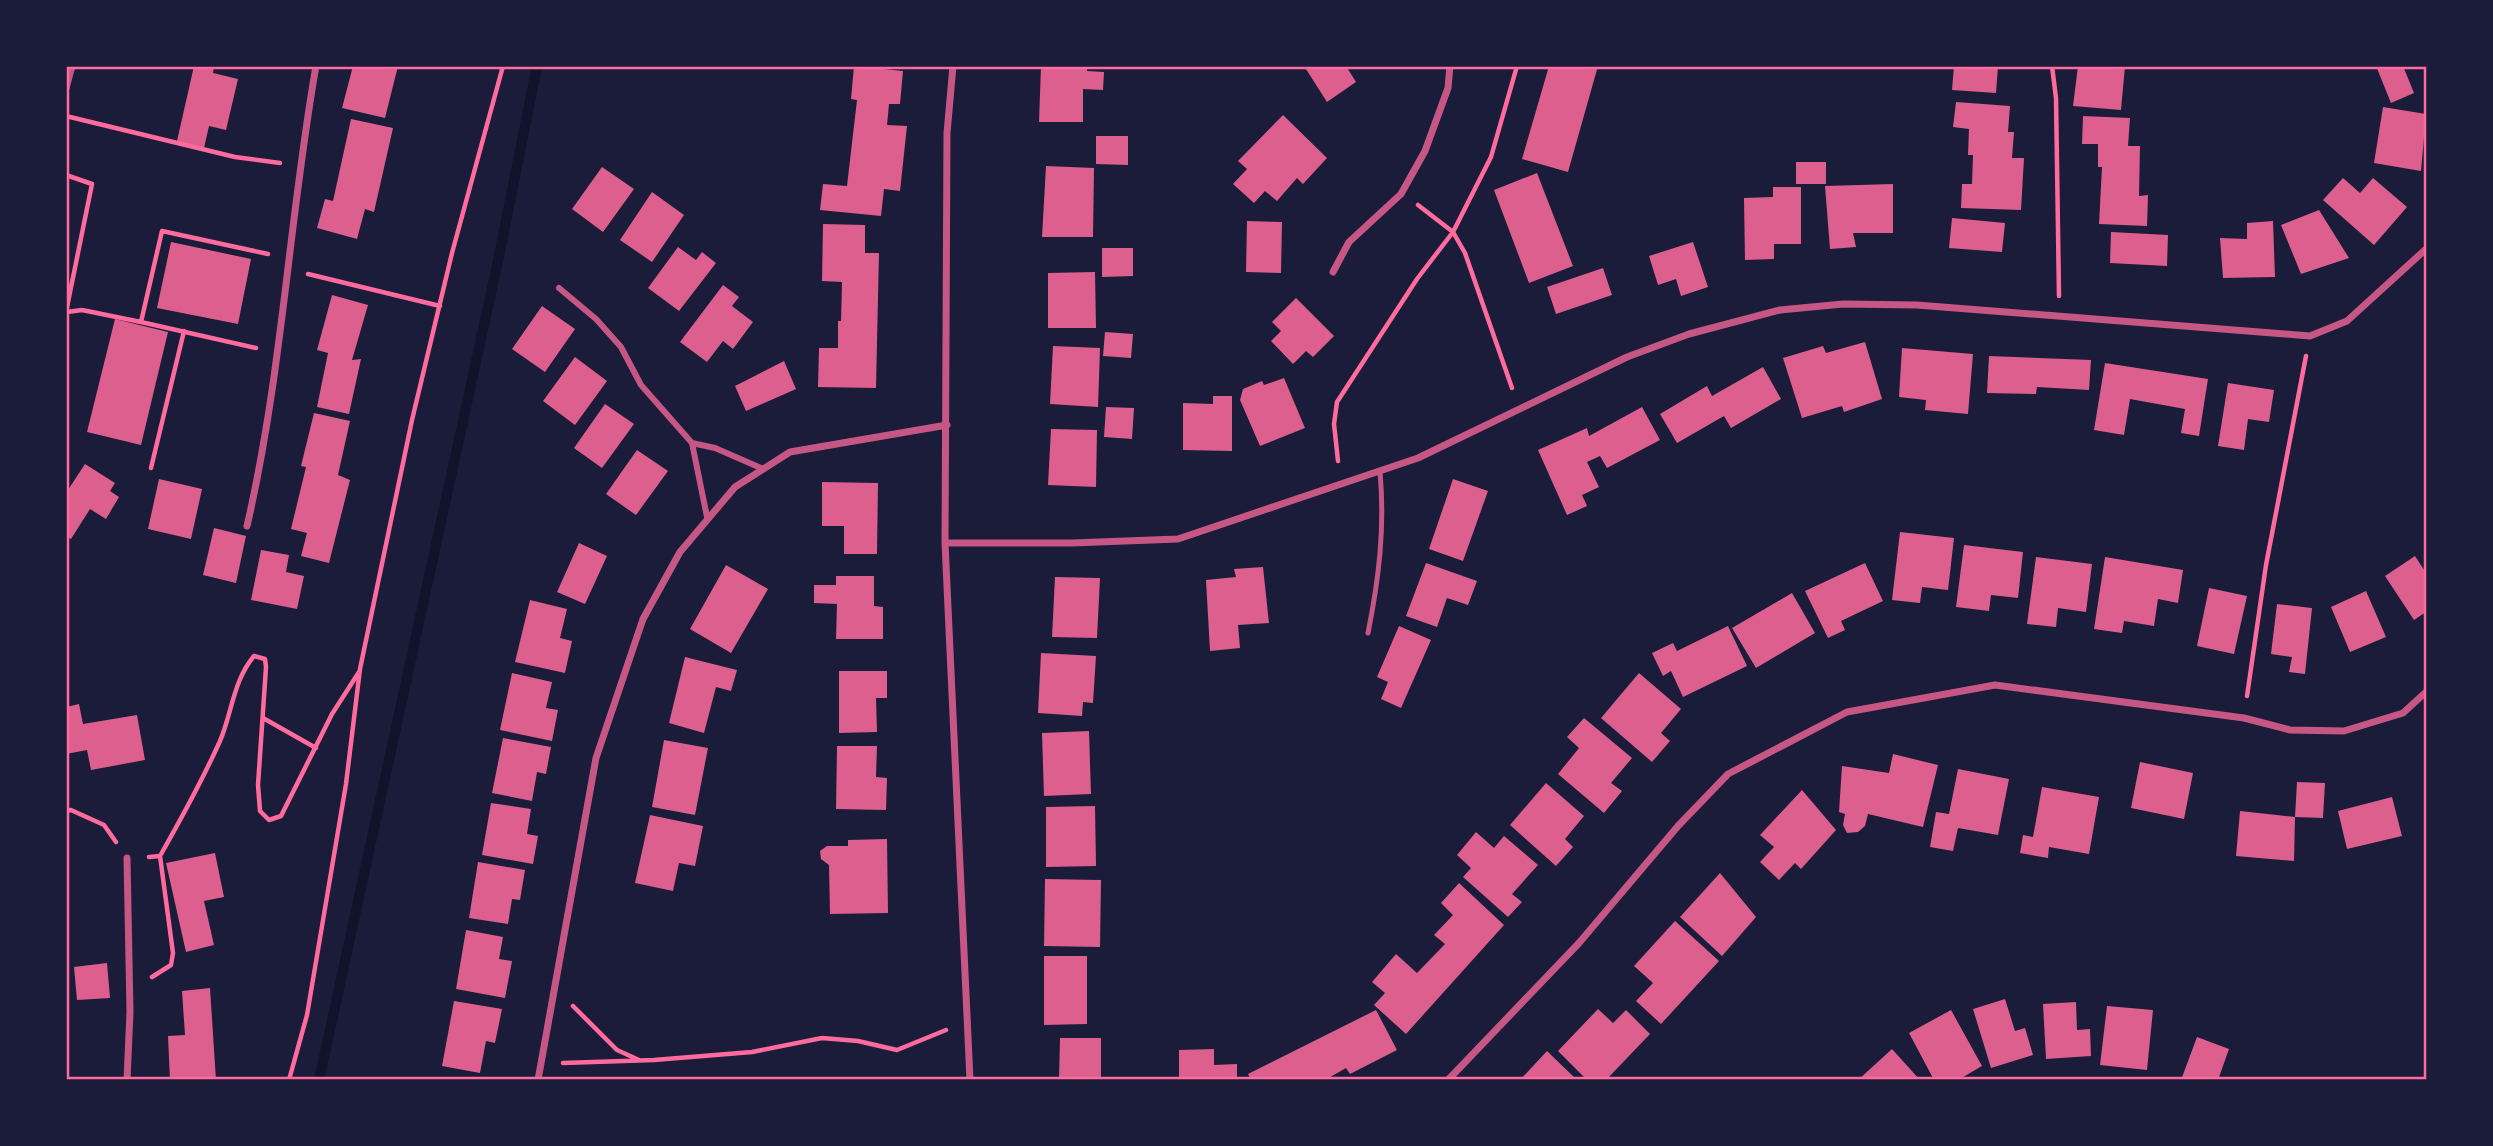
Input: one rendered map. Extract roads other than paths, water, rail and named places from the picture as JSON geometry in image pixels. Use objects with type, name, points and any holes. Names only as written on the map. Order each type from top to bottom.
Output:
[{"type":"street","points":[[66,89],[72,66]]},
{"type":"street","points":[[247,526],[265,447],[298,166],[316,66]]},
{"type":"street","points":[[953,66],[947,133],[945,543],[970,1080]]},
{"type":"street","points":[[1333,272],[1349,242],[1401,194],[1425,151],[1448,88],[1450,66]]},
{"type":"street","points":[[945,543],[1072,543],[1178,538],[1418,458],[1628,357],[1689,334],[1780,310],[1843,304],[1917,305],[2309,337],[2347,321],[2427,249]]},
{"type":"street","points":[[559,288],[596,319],[621,347],[641,385],[692,443],[707,517]]},
{"type":"street","points":[[538,1080],[597,758],[643,619],[680,552],[735,487],[790,452],[947,425]]},
{"type":"street","points":[[692,443],[715,449],[761,468]]},
{"type":"street","points":[[1448,1080],[1579,943],[1678,826],[1728,775],[1847,712],[1995,685],[2244,718],[2290,730],[2344,731],[2403,713],[2427,692]]},
{"type":"street","points":[[127,858],[130,991],[127,1080]]},
{"type":"lane","points":[[1368,633],[1381,570],[1384,516],[1380,471]]},
{"type":"waterway","points":[[319,1080],[498,261],[537,66]]}]
